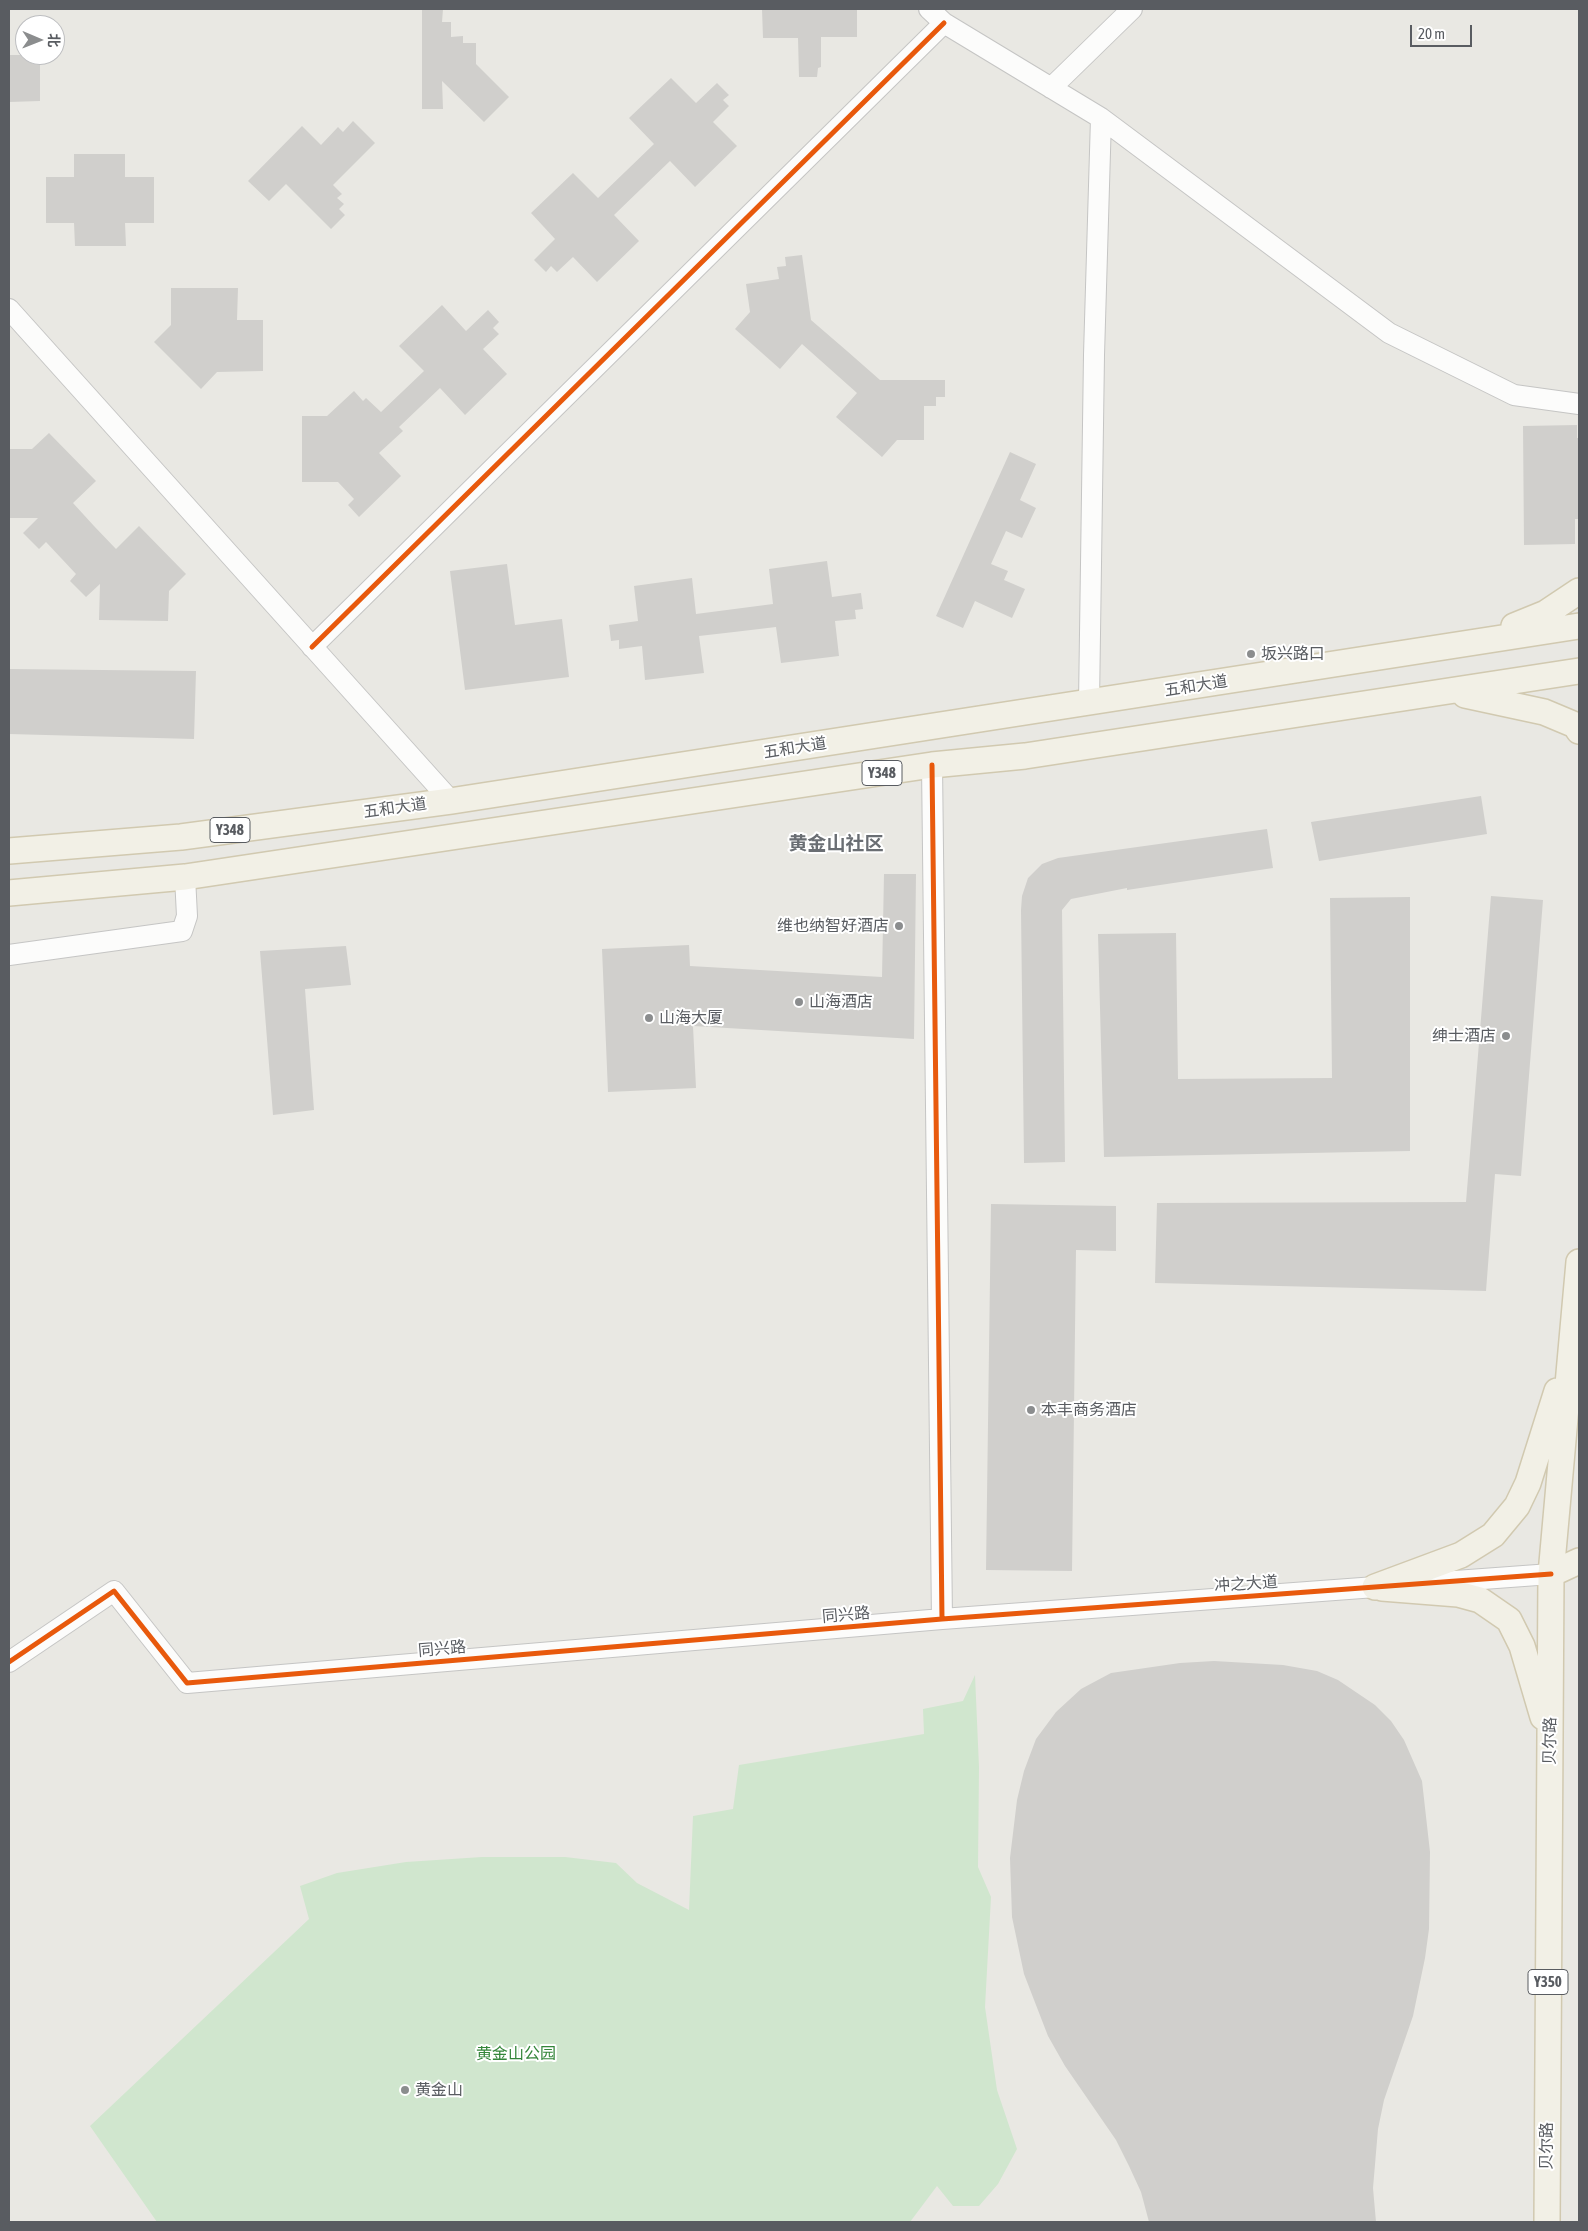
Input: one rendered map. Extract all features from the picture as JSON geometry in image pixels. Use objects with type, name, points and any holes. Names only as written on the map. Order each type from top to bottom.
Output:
[{"type":"main road","points":[[1464,645],[1546,614],[1579,591]]},
{"type":"main road","name":"五和大道","points":[[9,851],[181,837],[450,801],[1579,626]]},
{"type":"main road","name":"Y348","points":[[9,893],[185,877],[932,765],[1025,756],[1579,671]]},
{"type":"main road","points":[[1446,692],[1525,706],[1575,725],[1579,731]]},
{"type":"main road","name":"贝尔路","points":[[1547,2222],[1551,1574],[1579,1262]]},
{"type":"main road","points":[[1376,1587],[1461,1555],[1493,1535],[1517,1506],[1528,1483],[1571,1348]]},
{"type":"main road","name":"冲之大道","points":[[1551,1574],[1579,1561]]},
{"type":"main road","name":"冲之大道","points":[[1551,1574],[1579,1576]]},
{"type":"main road","points":[[1376,1587],[1458,1594],[1480,1600],[1509,1620],[1522,1646],[1550,1741]]},
{"type":"street","points":[[929,9],[944,24],[1101,118],[1389,333],[1514,395],[1579,404]]},
{"type":"street","points":[[1051,88],[1132,9]]},
{"type":"street","points":[[312,647],[944,24]]},
{"type":"street","points":[[1089,703],[1094,355],[1101,118]]},
{"type":"street","points":[[9,309],[450,801]]},
{"type":"street","points":[[932,765],[942,1619]]},
{"type":"street","points":[[9,955],[182,931],[186,916],[185,877]]},
{"type":"street","name":"冲之大道","points":[[942,1619],[1551,1574]]},
{"type":"street","name":"同兴路","points":[[9,1662],[114,1591],[188,1683],[942,1619]]},
{"type":"green space","name":"黄金山公园","points":[[975,1675],[979,1767],[978,1867],[991,1897],[985,2007],[997,2090],[1017,2149],[998,2184],[979,2206],[953,2206],[937,2186],[910,2222],[157,2222],[90,2126],[309,1919],[300,1886],[337,1873],[406,1862],[482,1857],[565,1857],[616,1863],[637,1883],[689,1910],[693,1816],[733,1809],[739,1765],[924,1734],[923,1709],[963,1701]]},
{"type":"building","points":[[422,9],[443,9],[442,22],[451,22],[451,37],[463,36],[463,43],[476,43],[476,64],[509,97],[484,122],[442,81],[443,109],[422,109]]},
{"type":"building","points":[[762,9],[857,9],[857,37],[821,37],[821,67],[818,68],[817,77],[799,77],[798,38],[763,38]]},
{"type":"building","points":[[9,55],[15,55],[15,65],[40,65],[40,101],[9,102]]},
{"type":"building","points":[[671,78],[696,103],[717,83],[729,95],[723,100],[729,106],[713,122],[737,146],[695,187],[670,161],[614,215],[639,241],[597,282],[573,257],[557,272],[551,266],[546,272],[534,260],[555,239],[531,213],[573,173],[598,198],[654,144],[629,118]]},
{"type":"building","points":[[353,121],[375,143],[333,185],[342,194],[337,198],[344,204],[339,209],[345,215],[331,229],[286,184],[269,201],[248,181],[302,126],[321,145],[338,127],[343,132]]},
{"type":"building","points":[[74,154],[125,154],[125,177],[154,177],[154,223],[125,223],[126,246],[75,246],[74,223],[46,223],[46,177],[74,177]]},
{"type":"building","points":[[802,255],[811,320],[880,380],[945,380],[945,397],[936,397],[936,406],[924,406],[924,440],[897,440],[882,457],[836,417],[857,393],[802,344],[780,369],[735,329],[750,312],[746,284],[779,279],[777,267],[786,266],[785,257]]},
{"type":"building","points":[[171,288],[238,288],[237,320],[263,320],[263,371],[217,372],[201,389],[154,342],[171,325]]},
{"type":"building","points":[[442,305],[466,331],[488,310],[499,322],[493,328],[499,334],[483,349],[507,374],[465,415],[440,388],[399,427],[403,431],[379,453],[401,476],[359,517],[348,505],[354,499],[338,482],[302,482],[302,416],[327,416],[354,391],[363,401],[366,398],[381,412],[424,371],[399,346]]},
{"type":"building","points":[[1577,425],[1577,438],[1579,438],[1579,519],[1575,519],[1575,544],[1524,545],[1523,426]]},
{"type":"building","points":[[49,433],[96,481],[73,503],[116,549],[139,526],[186,574],[169,591],[168,621],[99,620],[100,584],[86,597],[70,581],[76,574],[46,542],[39,549],[23,533],[38,518],[9,518],[9,449],[32,449]]},
{"type":"building","points":[[1010,452],[1036,464],[1020,500],[1036,508],[1022,538],[1006,531],[991,564],[1008,571],[1004,580],[1025,589],[1012,618],[975,601],[963,628],[936,616]]},
{"type":"building","points":[[827,561],[832,597],[861,593],[863,609],[855,610],[856,619],[835,621],[839,656],[781,663],[776,627],[699,636],[704,673],[645,680],[642,646],[619,649],[619,640],[611,641],[609,625],[638,621],[634,586],[692,578],[696,614],[773,604],[769,569]]},
{"type":"building","points":[[507,564],[515,625],[562,619],[569,677],[465,690],[450,571]]},
{"type":"building","points":[[9,669],[196,671],[194,739],[9,734]]},
{"type":"building","points":[[1481,796],[1487,834],[1319,861],[1311,822]]},
{"type":"building","points":[[1267,829],[1273,868],[1127,890],[1127,888],[1071,899],[1062,910],[1065,1162],[1024,1163],[1021,910],[1022,896],[1028,878],[1042,864],[1058,858]]},
{"type":"building","points":[[884,874],[916,874],[914,1039],[693,1026],[696,1088],[608,1092],[602,949],[689,945],[690,966],[882,977]]},
{"type":"building","points":[[1491,896],[1543,900],[1521,1176],[1495,1174],[1486,1291],[1155,1283],[1157,1203],[1466,1202]]},
{"type":"building","points":[[1410,897],[1410,1151],[1104,1157],[1098,934],[1176,933],[1178,1079],[1332,1078],[1330,898]]},
{"type":"building","points":[[346,946],[351,985],[305,989],[314,1110],[273,1115],[260,951]]},
{"type":"building","name":"本丰商务酒店","points":[[991,1204],[1116,1206],[1116,1251],[1076,1250],[1072,1571],[986,1570]]},
{"type":"building","points":[[1214,1661],[1283,1665],[1317,1671],[1338,1680],[1375,1705],[1391,1721],[1404,1740],[1422,1781],[1430,1852],[1429,1929],[1413,2016],[1384,2100],[1378,2129],[1373,2188],[1376,2222],[1149,2222],[1141,2192],[1116,2140],[1065,2066],[1048,2036],[1024,1974],[1012,1917],[1010,1858],[1017,1800],[1024,1771],[1036,1739],[1056,1712],[1081,1689],[1111,1673],[1180,1663]]},
{"type":"cycle path","points":[[312,647],[944,23]]},
{"type":"cycle path","points":[[932,765],[942,1619]]},
{"type":"cycle path","points":[[9,1662],[114,1591],[187,1683],[942,1619],[1551,1574]]},
{"type":"place","name":"坂兴路口","points":[[1251,654]]},
{"type":"place","name":"维也纳智好酒店","points":[[899,926]]},
{"type":"place","name":"山海酒店","points":[[799,1002]]},
{"type":"place","name":"山海大厦","points":[[649,1018]]},
{"type":"place","name":"绅士酒店","points":[[1506,1036]]},
{"type":"place","name":"本丰商务酒店","points":[[1031,1410]]},
{"type":"place","name":"黄金山","points":[[405,2090]]},
{"type":"district","name":"黄金山社区","points":[[836,844]]}]
